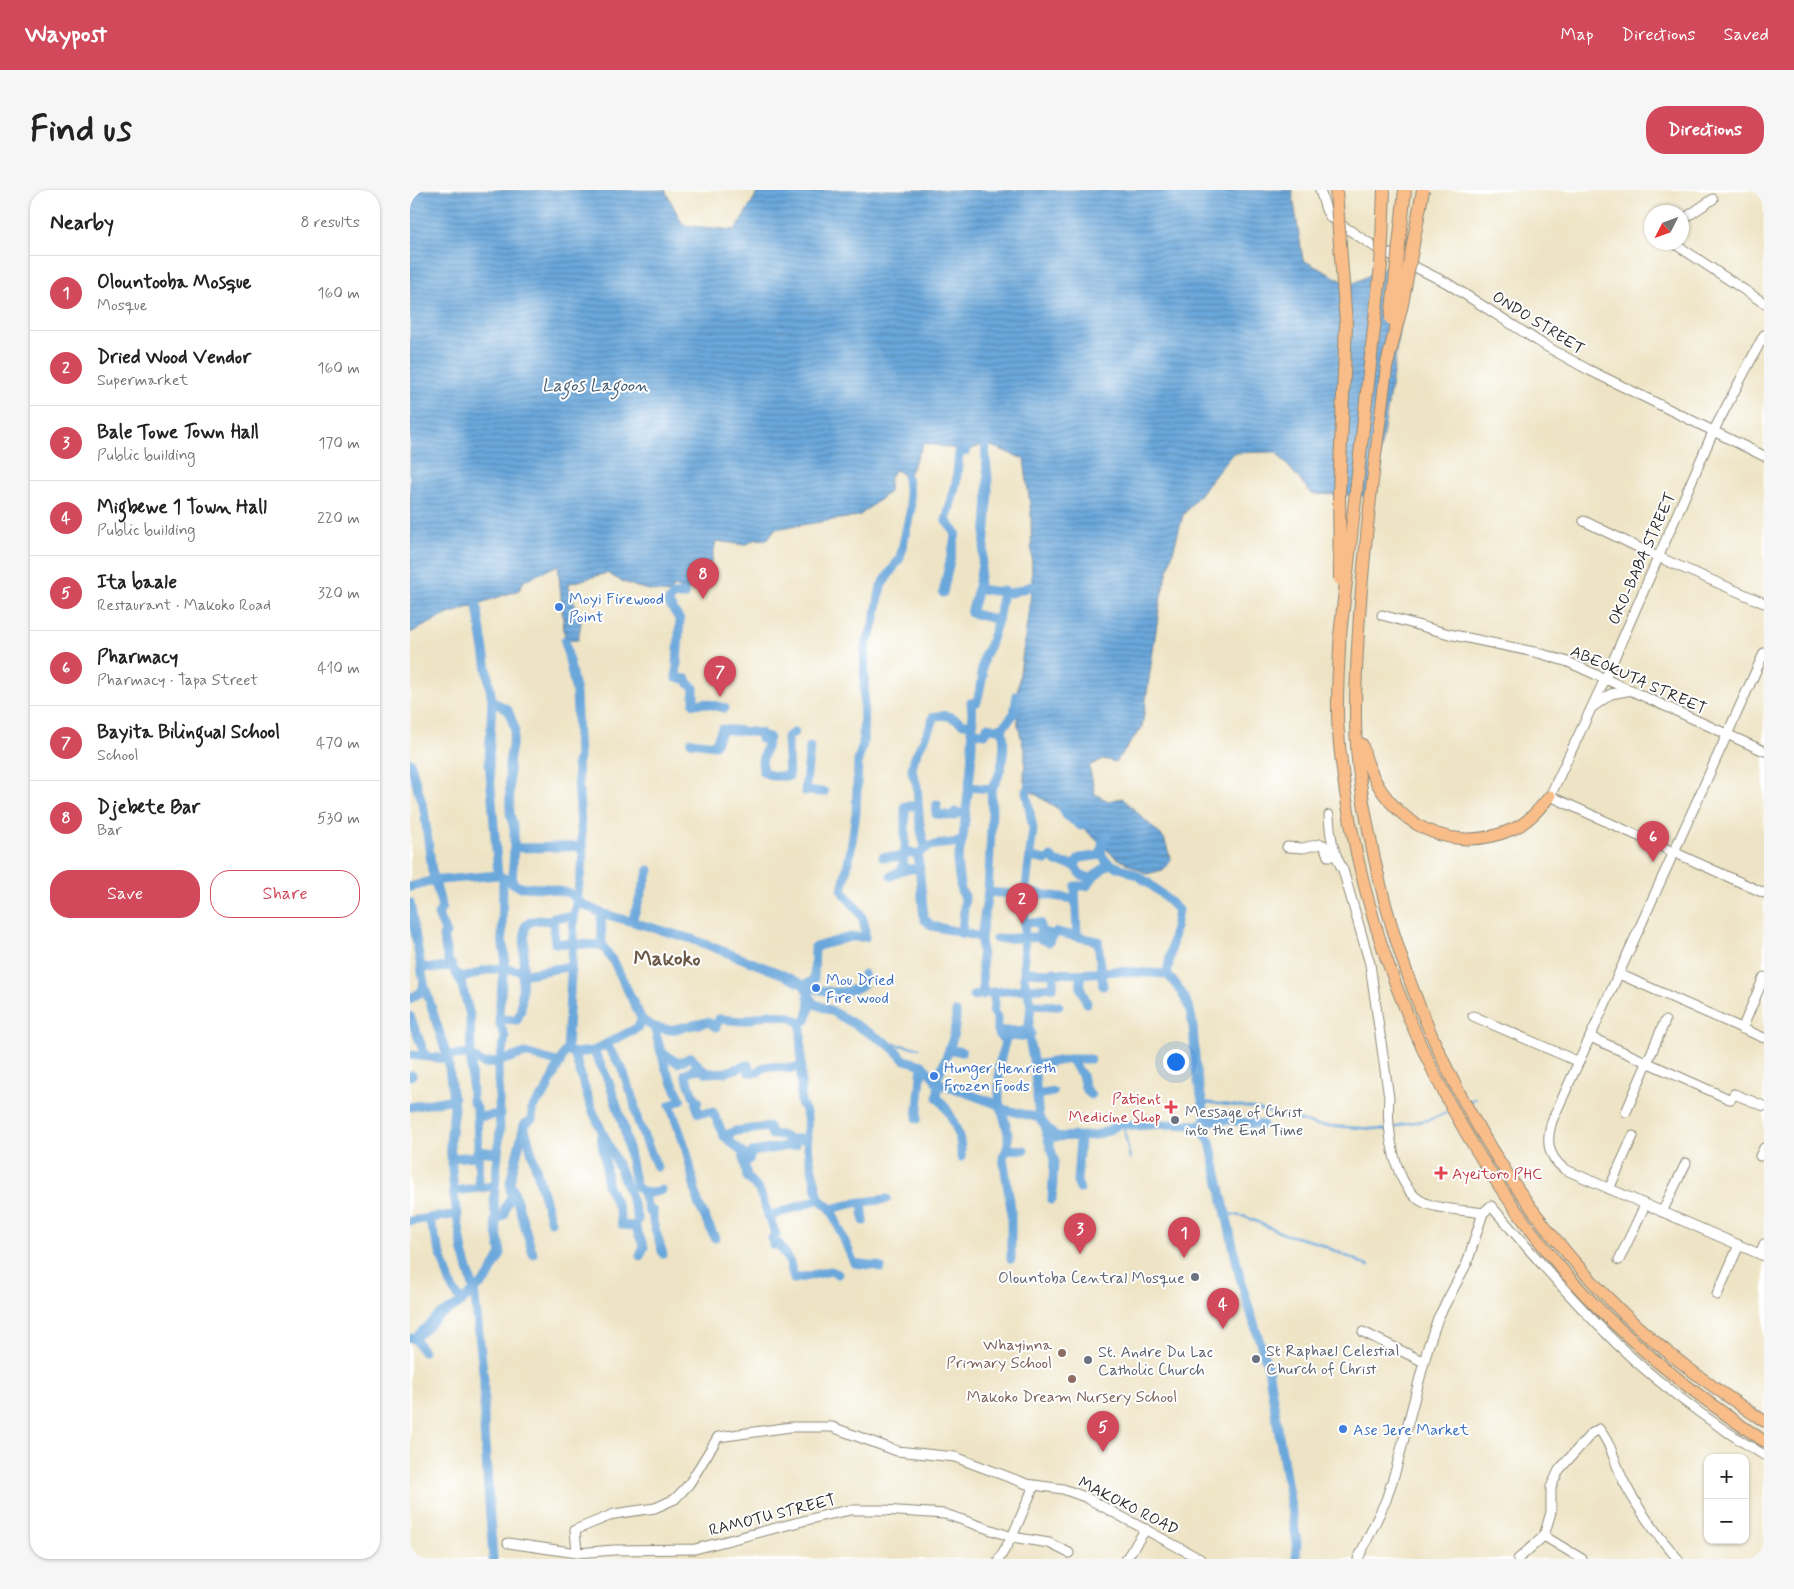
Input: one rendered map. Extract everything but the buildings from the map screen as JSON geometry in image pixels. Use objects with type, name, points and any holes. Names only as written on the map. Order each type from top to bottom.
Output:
[{"type":"highway","points":[[1336,190],[1346,324],[1339,492],[1340,636]]},
{"type":"highway","points":[[1340,636],[1381,265],[1384,190]]},
{"type":"highway","points":[[1387,364],[1404,190]]},
{"type":"highway","points":[[1387,364],[1402,304],[1423,190]]},
{"type":"main road","points":[[1387,364],[1370,503],[1355,681],[1355,706],[1360,776],[1385,910],[1406,972],[1447,1069],[1483,1137],[1557,1241],[1622,1312],[1697,1374],[1764,1421]]},
{"type":"main road","points":[[1340,636],[1338,725],[1342,763],[1354,835],[1363,876],[1389,962],[1435,1077],[1491,1176],[1542,1244],[1598,1308],[1659,1366],[1727,1416],[1764,1440]]},
{"type":"main road","points":[[1355,706],[1365,756],[1374,780],[1394,807],[1421,827],[1452,838],[1488,838],[1520,825],[1536,813],[1550,796]]},
{"type":"street","name":"ONDO STREET","points":[[1320,190],[1326,210],[1331,218],[1375,247],[1447,283],[1544,345],[1587,369],[1764,456]]},
{"type":"street","points":[[1689,215],[1712,199]]},
{"type":"street","points":[[1684,250],[1764,303]]},
{"type":"street","name":"OKO-BABA STREET","points":[[1550,796],[1605,678],[1713,432],[1764,335]]},
{"type":"street","points":[[1584,521],[1658,557],[1764,603]]},
{"type":"street","name":"ABEOKUTA STREET","points":[[1382,615],[1449,634],[1539,653],[1568,662],[1764,751]]},
{"type":"street","points":[[1764,653],[1552,1121],[1548,1136],[1551,1156],[1564,1169],[1762,1255],[1764,1244]]},
{"type":"street","points":[[1592,707],[1611,694],[1632,690]]},
{"type":"street","points":[[1550,796],[1764,893]]},
{"type":"street","points":[[1329,816],[1330,833],[1336,856],[1343,870],[1370,964],[1389,1098],[1387,1117],[1389,1135],[1402,1176],[1407,1187],[1417,1199],[1434,1206],[1482,1213]]},
{"type":"street","points":[[1287,847],[1302,848],[1320,844],[1324,845],[1328,856],[1336,856]]},
{"type":"street","points":[[1619,974],[1764,1038]]},
{"type":"street","points":[[1742,1029],[1764,977]]},
{"type":"street","points":[[1473,1016],[1579,1062]]},
{"type":"street","points":[[1626,1112],[1665,1021]]},
{"type":"street","points":[[1590,1037],[1729,1099],[1732,1099],[1734,1094],[1764,1106]]},
{"type":"street","points":[[1609,1189],[1632,1136]]},
{"type":"street","points":[[1662,1212],[1686,1163]]},
{"type":"street","points":[[1620,1260],[1645,1205]]},
{"type":"street","points":[[1358,1559],[1383,1507],[1394,1477],[1404,1445],[1424,1362],[1438,1318],[1467,1263],[1482,1213],[1491,1206],[1601,1329],[1719,1427],[1764,1455]]},
{"type":"street","points":[[1717,1295],[1739,1245]]},
{"type":"street","points":[[1363,1332],[1424,1362]]},
{"type":"street","name":"MAKOKO ROAD","points":[[577,1554],[575,1530],[614,1514],[655,1508],[675,1499],[688,1484],[718,1437],[791,1427],[832,1427],[897,1451],[955,1457],[1034,1486],[1063,1489],[1085,1497],[1198,1558]]},
{"type":"street","points":[[1518,1559],[1544,1536],[1549,1523],[1552,1487],[1555,1478],[1577,1448],[1591,1434],[1599,1430],[1608,1440],[1623,1481],[1639,1509],[1656,1534],[1678,1559]]},
{"type":"street","points":[[999,1559],[1012,1537],[1034,1486]]},
{"type":"street","name":"RAMOTU STREET","points":[[508,1543],[577,1554],[614,1550],[695,1549],[802,1520],[850,1510],[944,1514],[1012,1537],[1049,1543],[1069,1553]]},
{"type":"street","points":[[1126,1559],[1146,1529]]},
{"type":"street","points":[[1544,1536],[1582,1559]]},
{"type":"water","name":"Lagos Lagoon","points":[[410,190],[665,190],[683,225],[735,230],[759,190],[1292,190],[1303,260],[1350,285],[1400,259],[1405,271],[1395,362],[1373,496],[1312,494],[1276,452],[1233,453],[1183,515],[1161,596],[1142,727],[1116,762],[1103,759],[1089,766],[1095,794],[1108,801],[1122,798],[1164,838],[1171,860],[1163,870],[1147,874],[1115,857],[1072,818],[1032,792],[1026,791],[1024,781],[1025,754],[1018,725],[1017,695],[1032,586],[1031,513],[1024,459],[986,444],[966,451],[924,443],[907,478],[895,469],[890,477],[889,492],[859,516],[775,529],[767,540],[756,539],[745,545],[716,541],[706,585],[692,585],[685,595],[675,586],[669,593],[653,591],[636,587],[607,573],[568,584],[581,623],[578,640],[565,641],[558,565],[524,581],[519,590],[446,615],[410,633]]},
{"type":"waterway","points":[[986,444],[985,454],[988,482],[986,530],[979,583],[971,613],[998,620]]},
{"type":"waterway","points":[[943,593],[956,533],[946,521],[956,484],[959,453],[966,451]]},
{"type":"waterway","points":[[804,985],[814,980],[815,947],[850,937],[865,937],[862,917],[842,891],[851,849],[856,813],[858,760],[863,744],[865,648],[874,623],[881,586],[900,558],[911,508],[907,478]]},
{"type":"waterway","points":[[977,589],[1011,593],[1032,586]]},
{"type":"waterway","points":[[962,934],[965,896],[961,891],[957,862],[963,837],[971,767],[973,724],[971,703],[977,702],[983,676],[981,674],[984,656],[990,645],[998,620],[1003,591]]},
{"type":"waterway","points":[[685,595],[673,595],[668,602],[680,620],[676,678],[687,679],[694,688],[694,704],[704,703],[725,708]]},
{"type":"waterway","points":[[477,606],[492,701],[489,761],[498,875]]},
{"type":"waterway","points":[[415,1338],[439,1315],[458,1305],[487,1279],[501,1254],[495,1220],[504,1215],[505,1208],[511,1197],[510,1182],[524,1125],[532,1119],[532,1108],[545,1093],[567,1050],[574,917],[583,858],[577,763],[579,758],[576,693],[565,641]]},
{"type":"waterway","points":[[983,995],[981,937],[988,892],[992,811],[991,789],[1001,768],[1004,743],[1002,728],[1014,714],[1017,695]]},
{"type":"waterway","points":[[492,701],[508,710],[515,729],[509,763],[510,813],[514,829],[512,883]]},
{"type":"waterway","points":[[925,846],[920,824],[917,786],[912,771],[915,757],[929,730],[933,717],[946,716],[963,724],[973,724]]},
{"type":"waterway","points":[[971,731],[985,734],[987,727],[996,729],[1004,726]]},
{"type":"waterway","points":[[691,742],[715,745],[722,729],[761,733],[761,739],[769,737],[762,761],[763,772],[773,776],[789,776],[787,737],[795,732]]},
{"type":"waterway","points":[[810,747],[805,791],[824,792]]},
{"type":"waterway","points":[[410,762],[424,810],[432,871],[442,907],[438,915],[446,933],[443,936],[448,960],[461,982],[470,1015],[472,1101],[477,1108],[479,1187]]},
{"type":"waterway","points":[[968,787],[991,789]]},
{"type":"waterway","points":[[1026,791],[1033,829],[1025,895],[1024,979],[1031,1005],[1028,1033],[1034,1065],[1039,1118]]},
{"type":"waterway","points":[[937,804],[936,814],[954,816],[955,812],[965,814]]},
{"type":"waterway","points":[[1061,804],[1066,815],[1081,826],[1086,823]]},
{"type":"waterway","points":[[902,870],[905,849],[905,806],[917,806]]},
{"type":"waterway","points":[[1107,835],[1101,849],[1105,860],[1147,882],[1178,910],[1167,974],[1178,987],[1190,1011],[1197,1075],[1206,1121],[1199,1125],[1210,1142],[1241,1282],[1268,1368],[1297,1543],[1296,1559]]},
{"type":"waterway","points":[[883,857],[899,857],[910,852],[918,855],[927,847],[960,842]]},
{"type":"waterway","points":[[514,847],[583,847]]},
{"type":"waterway","points":[[918,855],[924,919],[932,926],[981,937]]},
{"type":"waterway","points":[[1031,857],[1046,860],[1051,857],[1056,862],[1074,865],[1080,858],[1102,855]]},
{"type":"waterway","points":[[1077,936],[1075,886],[1087,886],[1094,876],[1109,864]]},
{"type":"waterway","points":[[1074,865],[1080,874],[1092,879]]},
{"type":"waterway","points":[[891,876],[902,870],[920,868]]},
{"type":"waterway","points":[[632,921],[649,870]]},
{"type":"waterway","points":[[410,887],[430,881],[498,875],[520,887],[545,888],[569,893],[584,905],[601,913],[692,939],[779,973],[804,985],[813,1003],[832,1011],[888,1044],[905,1060],[922,1065],[939,1083],[999,1105],[1003,1109],[1039,1118],[1055,1137],[1096,1135],[1121,1123],[1136,1126],[1163,1124],[1199,1125]]},
{"type":"waterway","points":[[499,1219],[495,1214],[494,1199],[500,1130],[498,1070],[505,1037],[500,1024],[499,1012],[505,957],[502,938],[503,879]]},
{"type":"waterway","points":[[988,892],[1025,895]]},
{"type":"waterway","points":[[1026,892],[1074,899]]},
{"type":"waterway","points":[[410,903],[424,984],[448,1059]]},
{"type":"waterway","points":[[601,913],[602,945],[615,964],[642,1020],[654,1027],[661,1052],[678,1063],[691,1057],[699,1066],[685,1074],[693,1095],[698,1101],[696,1105],[699,1113],[713,1112],[724,1136],[743,1153],[747,1177],[759,1190],[776,1235],[772,1238],[773,1245],[779,1244],[790,1263],[794,1279],[831,1271],[838,1274]]},
{"type":"waterway","points":[[500,1019],[517,1020],[521,1010],[525,927],[534,921],[553,921],[554,917],[574,917]]},
{"type":"waterway","points":[[553,921],[555,943],[602,945]]},
{"type":"waterway","points":[[1025,922],[1040,923],[1040,931],[1054,935]]},
{"type":"waterway","points":[[996,939],[1036,937],[1049,942],[1056,932],[1098,941],[1103,986]]},
{"type":"waterway","points":[[422,967],[438,968],[452,965]]},
{"type":"waterway","points":[[457,974],[465,977],[491,969],[524,971],[527,974],[571,966]]},
{"type":"waterway","points":[[1026,972],[1080,974],[1116,971],[1167,974]]},
{"type":"waterway","points":[[993,992],[1053,987],[1054,972]]},
{"type":"waterway","points":[[804,985],[826,991],[849,991],[863,985],[864,974]]},
{"type":"waterway","points":[[1080,974],[1081,989],[1087,1003]]},
{"type":"waterway","points":[[410,999],[421,992],[424,984]]},
{"type":"waterway","points":[[973,996],[993,992],[995,1004],[993,1011],[997,1017],[997,1030],[1005,1042],[999,1065],[999,1105]]},
{"type":"waterway","points":[[768,1217],[819,1199],[808,1148],[807,1117],[801,1103],[801,1023],[806,1020],[810,1006],[808,997]]},
{"type":"waterway","points":[[1031,1005],[1059,1006]]},
{"type":"waterway","points":[[936,1082],[955,1030],[956,1012]]},
{"type":"waterway","points":[[654,1027],[670,1030],[708,1022],[716,1027],[719,1019],[743,1021],[769,1014],[790,1017],[801,1023]]},
{"type":"waterway","points":[[410,1016],[426,1057]]},
{"type":"waterway","points":[[606,1044],[637,1028],[642,1020]]},
{"type":"waterway","points":[[1002,1034],[1028,1033]]},
{"type":"waterway","points":[[886,1043],[919,1048]]},
{"type":"waterway","points":[[594,1051],[606,1044],[622,1068],[632,1093],[638,1122],[657,1167]]},
{"type":"waterway","points":[[949,1049],[962,1052]]},
{"type":"waterway","points":[[567,1050],[574,1053],[592,1109],[629,1191],[638,1220],[635,1226],[644,1247],[640,1256]]},
{"type":"waterway","points":[[574,1053],[594,1051],[609,1082],[624,1128],[636,1186],[648,1193],[662,1190]]},
{"type":"waterway","points":[[661,1052],[666,1069],[681,1100],[670,1105],[687,1152],[698,1203],[715,1238]]},
{"type":"waterway","points":[[447,1055],[469,1055],[484,1064],[501,1061],[525,1053],[560,1063]]},
{"type":"waterway","points":[[410,1055],[448,1059],[454,1108],[450,1142],[454,1195],[463,1252],[474,1290],[484,1379],[484,1430],[493,1559]]},
{"type":"waterway","points":[[1070,1059],[1090,1059]]},
{"type":"waterway","points":[[1034,1065],[1070,1059],[1082,1075],[1085,1088],[1091,1095]]},
{"type":"waterway","points":[[695,1070],[701,1068],[707,1073],[726,1072],[748,1065],[749,1072],[758,1072],[763,1068],[773,1066],[789,1068],[801,1066]]},
{"type":"waterway","points":[[917,1119],[922,1065]]},
{"type":"waterway","points":[[939,1083],[937,1097],[955,1125],[960,1142],[961,1157]]},
{"type":"waterway","points":[[1037,1095],[1053,1092]]},
{"type":"waterway","points":[[1468,1102],[1476,1098]]},
{"type":"waterway","points":[[410,1107],[454,1099]]},
{"type":"waterway","points":[[1204,1102],[1253,1108],[1316,1125],[1390,1130],[1403,1124],[1429,1120],[1450,1111]]},
{"type":"waterway","points":[[1000,1105],[1008,1138],[1008,1145],[1003,1157],[1011,1209],[1011,1259]]},
{"type":"waterway","points":[[477,1117],[501,1114]]},
{"type":"waterway","points":[[1206,1121],[1228,1120],[1263,1125]]},
{"type":"waterway","points":[[1123,1123],[1130,1159]]},
{"type":"waterway","points":[[524,1125],[551,1222]]},
{"type":"waterway","points":[[724,1136],[736,1131],[769,1127],[772,1135],[783,1136],[791,1143],[795,1139],[807,1139]]},
{"type":"waterway","points":[[1045,1129],[1054,1160],[1052,1200]]},
{"type":"waterway","points":[[601,1136],[607,1184],[618,1207],[622,1225],[635,1226]]},
{"type":"waterway","points":[[1073,1136],[1080,1138],[1077,1182],[1080,1189]]},
{"type":"waterway","points":[[743,1154],[749,1160],[752,1152],[795,1145],[795,1143]]},
{"type":"waterway","points":[[1008,1149],[1024,1150]]},
{"type":"waterway","points":[[477,1151],[497,1153]]},
{"type":"waterway","points":[[452,1158],[477,1156]]},
{"type":"waterway","points":[[454,1191],[495,1186]]},
{"type":"waterway","points":[[513,1188],[533,1254]]},
{"type":"waterway","points":[[643,1193],[649,1212],[653,1211],[653,1222],[663,1254]]},
{"type":"waterway","points":[[819,1199],[831,1209],[854,1263],[881,1268]]},
{"type":"waterway","points":[[831,1209],[855,1203],[887,1199]]},
{"type":"waterway","points":[[862,1202],[864,1221]]},
{"type":"waterway","points":[[1225,1213],[1246,1217],[1284,1234],[1315,1242],[1369,1266]]},
{"type":"waterway","points":[[410,1221],[458,1214]]},
{"type":"waterway","points":[[429,1219],[452,1288],[462,1302]]},
{"type":"waterway","points":[[410,1338],[415,1338],[423,1352]]},
{"type":"place","name":"Djebete Bar","points":[[703,599]]},
{"type":"place","name":"Moyi Firewood Point","points":[[559,607]]},
{"type":"place","name":"Bayita Bilingual School","points":[[720,697]]},
{"type":"place","name":"Pharmacy","points":[[1653,862]]},
{"type":"place","name":"Dried Wood Vendor","points":[[1022,924]]},
{"type":"place","name":"Mou Dried Fire wood","points":[[816,988]]},
{"type":"place","name":"Hunger Henrieth Frozen Foods","points":[[934,1076]]},
{"type":"place","name":"Patient Medicine Shop","points":[[1171,1107]]},
{"type":"place","name":"Message of Christ into the End Time","points":[[1175,1120]]},
{"type":"place","name":"Ayeitoro PHC","points":[[1441,1173]]},
{"type":"place","name":"Bale Towe Town Hall","points":[[1080,1254]]},
{"type":"place","name":"Olountooba Mosque","points":[[1184,1258]]},
{"type":"place","name":"Olountoba Central Mosque","points":[[1195,1277]]},
{"type":"place","name":"Migbewe 1 Town Hall","points":[[1223,1329]]},
{"type":"place","name":"Whayinna Primary School","points":[[1062,1353]]},
{"type":"place","name":"St Raphael Celestial Church of Christ","points":[[1256,1359]]},
{"type":"place","name":"St. Andre Du Lac Catholic Church","points":[[1088,1360]]},
{"type":"place","name":"Makoko Dream Nursery School","points":[[1072,1379]]},
{"type":"place","name":"Ase Jere Market","points":[[1343,1429]]},
{"type":"place","name":"Ita baale","points":[[1103,1452]]},
{"type":"district","name":"Makoko","points":[[667,958]]}]
